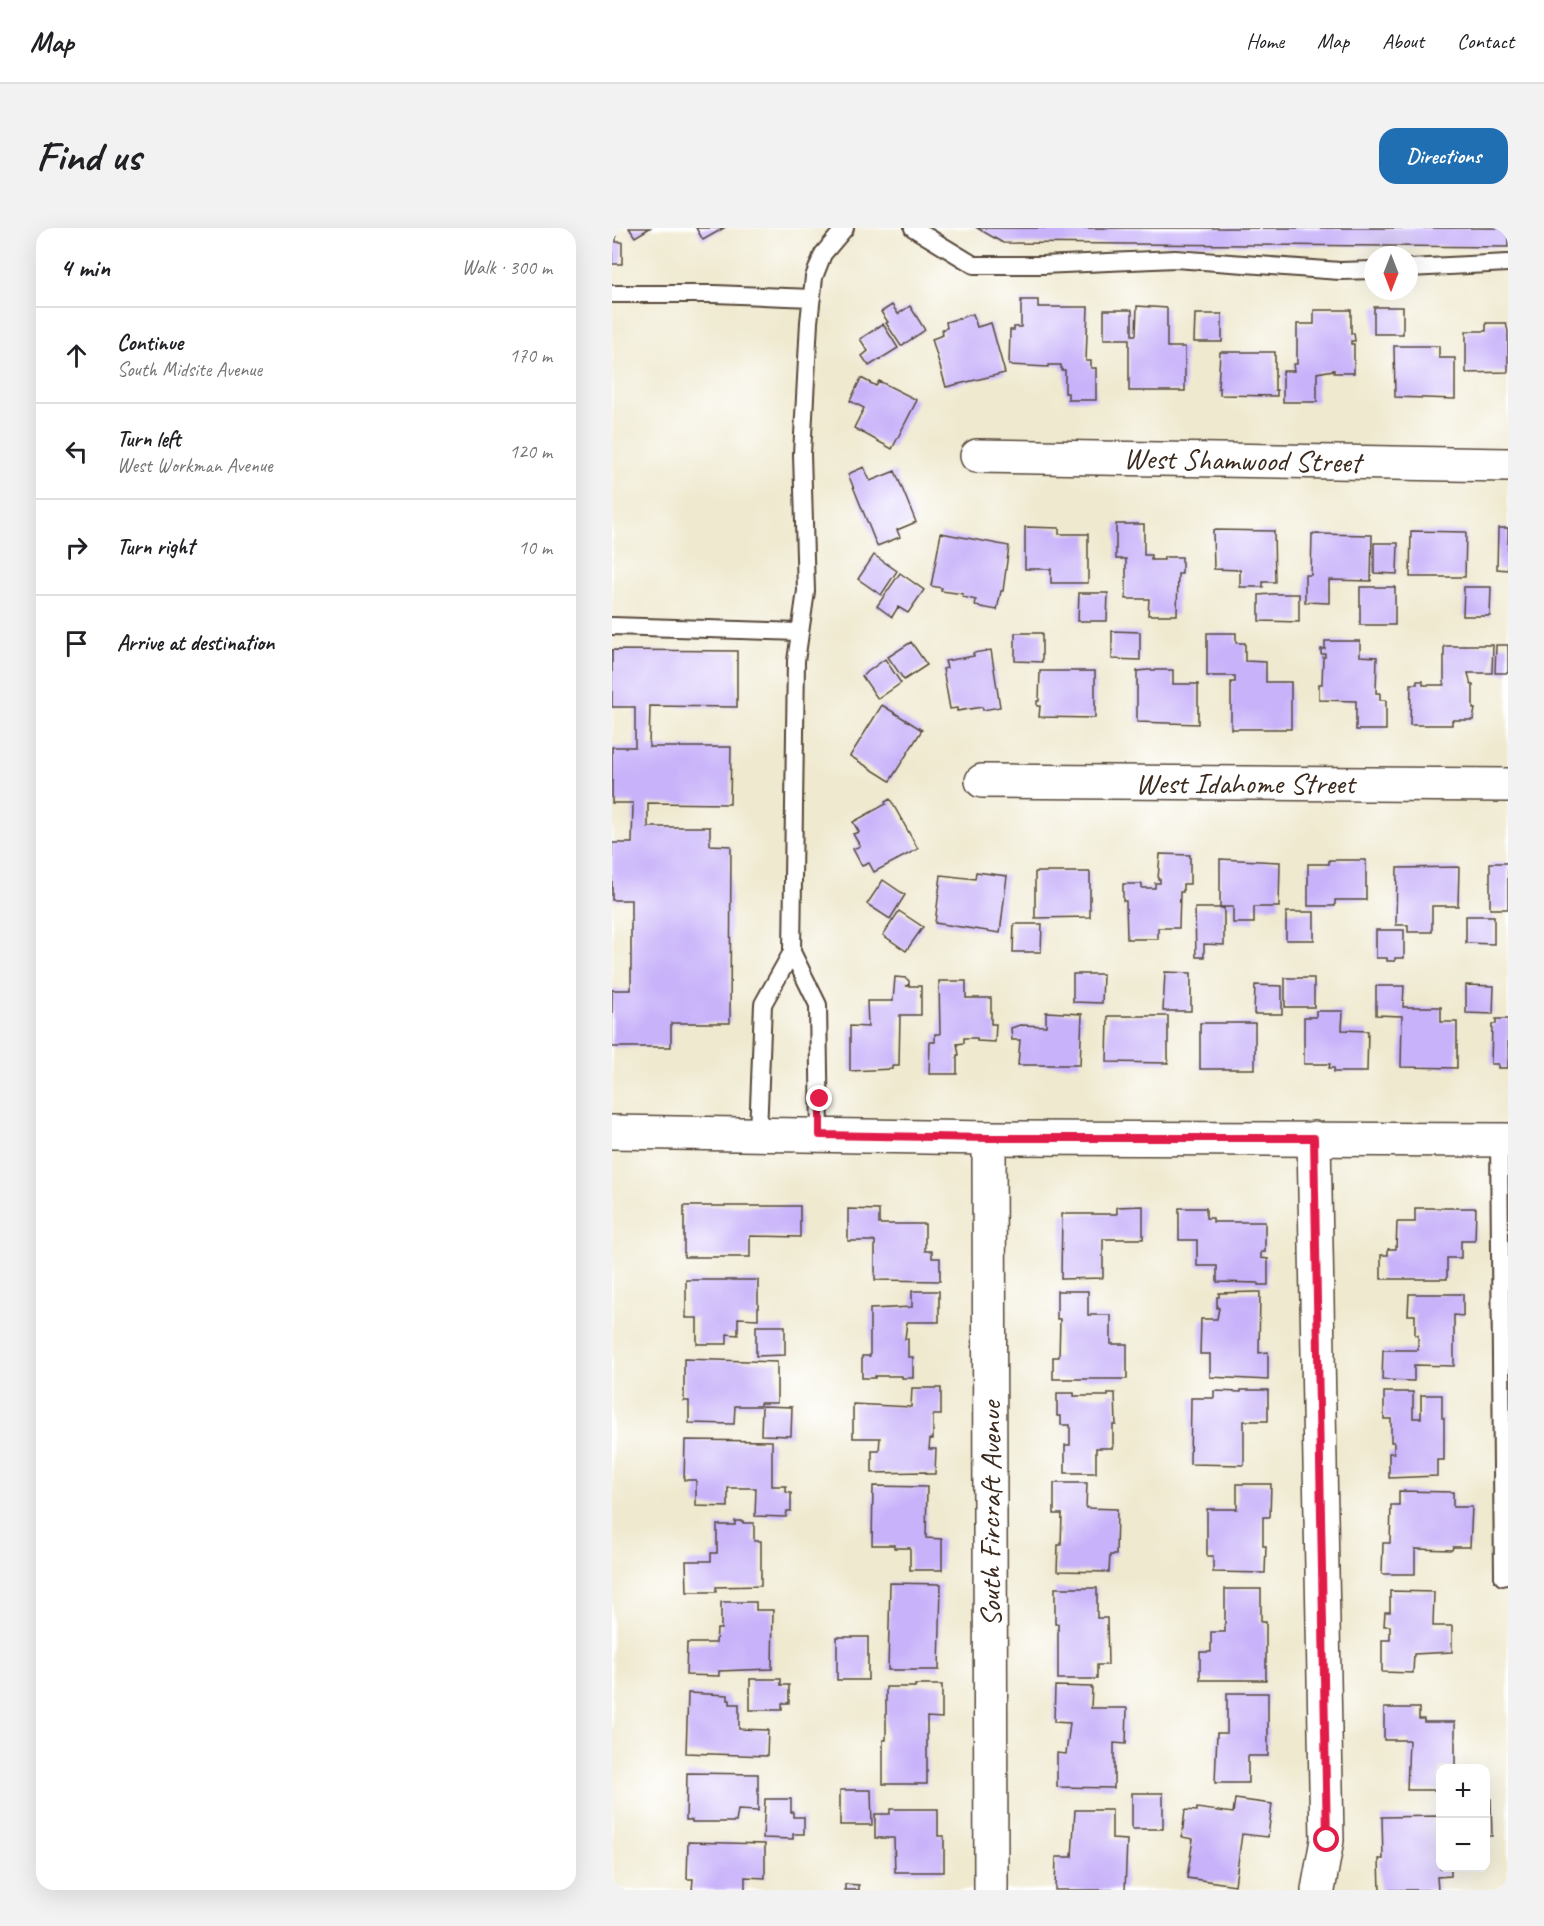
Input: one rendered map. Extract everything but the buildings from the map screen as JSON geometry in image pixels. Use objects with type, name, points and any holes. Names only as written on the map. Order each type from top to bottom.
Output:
[{"type":"street","name":"West Shamwood Street","points":[[977,456],[1508,465]]},
{"type":"street","name":"West Idahome Street","points":[[982,782],[1508,784]]},
{"type":"street","points":[[612,1132],[989,1138],[1504,1139]]},
{"type":"street","name":"South Fircraft Avenue","points":[[989,1138],[991,1890]]},
{"type":"street","points":[[1314,1138],[1327,1840],[1318,1890]]},
{"type":"lane","points":[[820,1135],[818,1005],[792,952],[796,661],[806,591],[802,454],[814,277],[823,255],[845,228]]},
{"type":"lane","points":[[913,228],[974,265],[1042,265],[1175,259],[1340,272],[1364,271]]},
{"type":"lane","points":[[1418,268],[1508,263]]},
{"type":"lane","points":[[612,294],[714,294],[812,298]]},
{"type":"lane","points":[[612,626],[799,632]]},
{"type":"lane","points":[[758,1133],[763,1004],[792,952]]},
{"type":"lane","points":[[1503,1577],[1504,1139]]},
{"type":"route","points":[[820,1099],[820,1135],[989,1138],[1314,1138],[1327,1840]]}]
